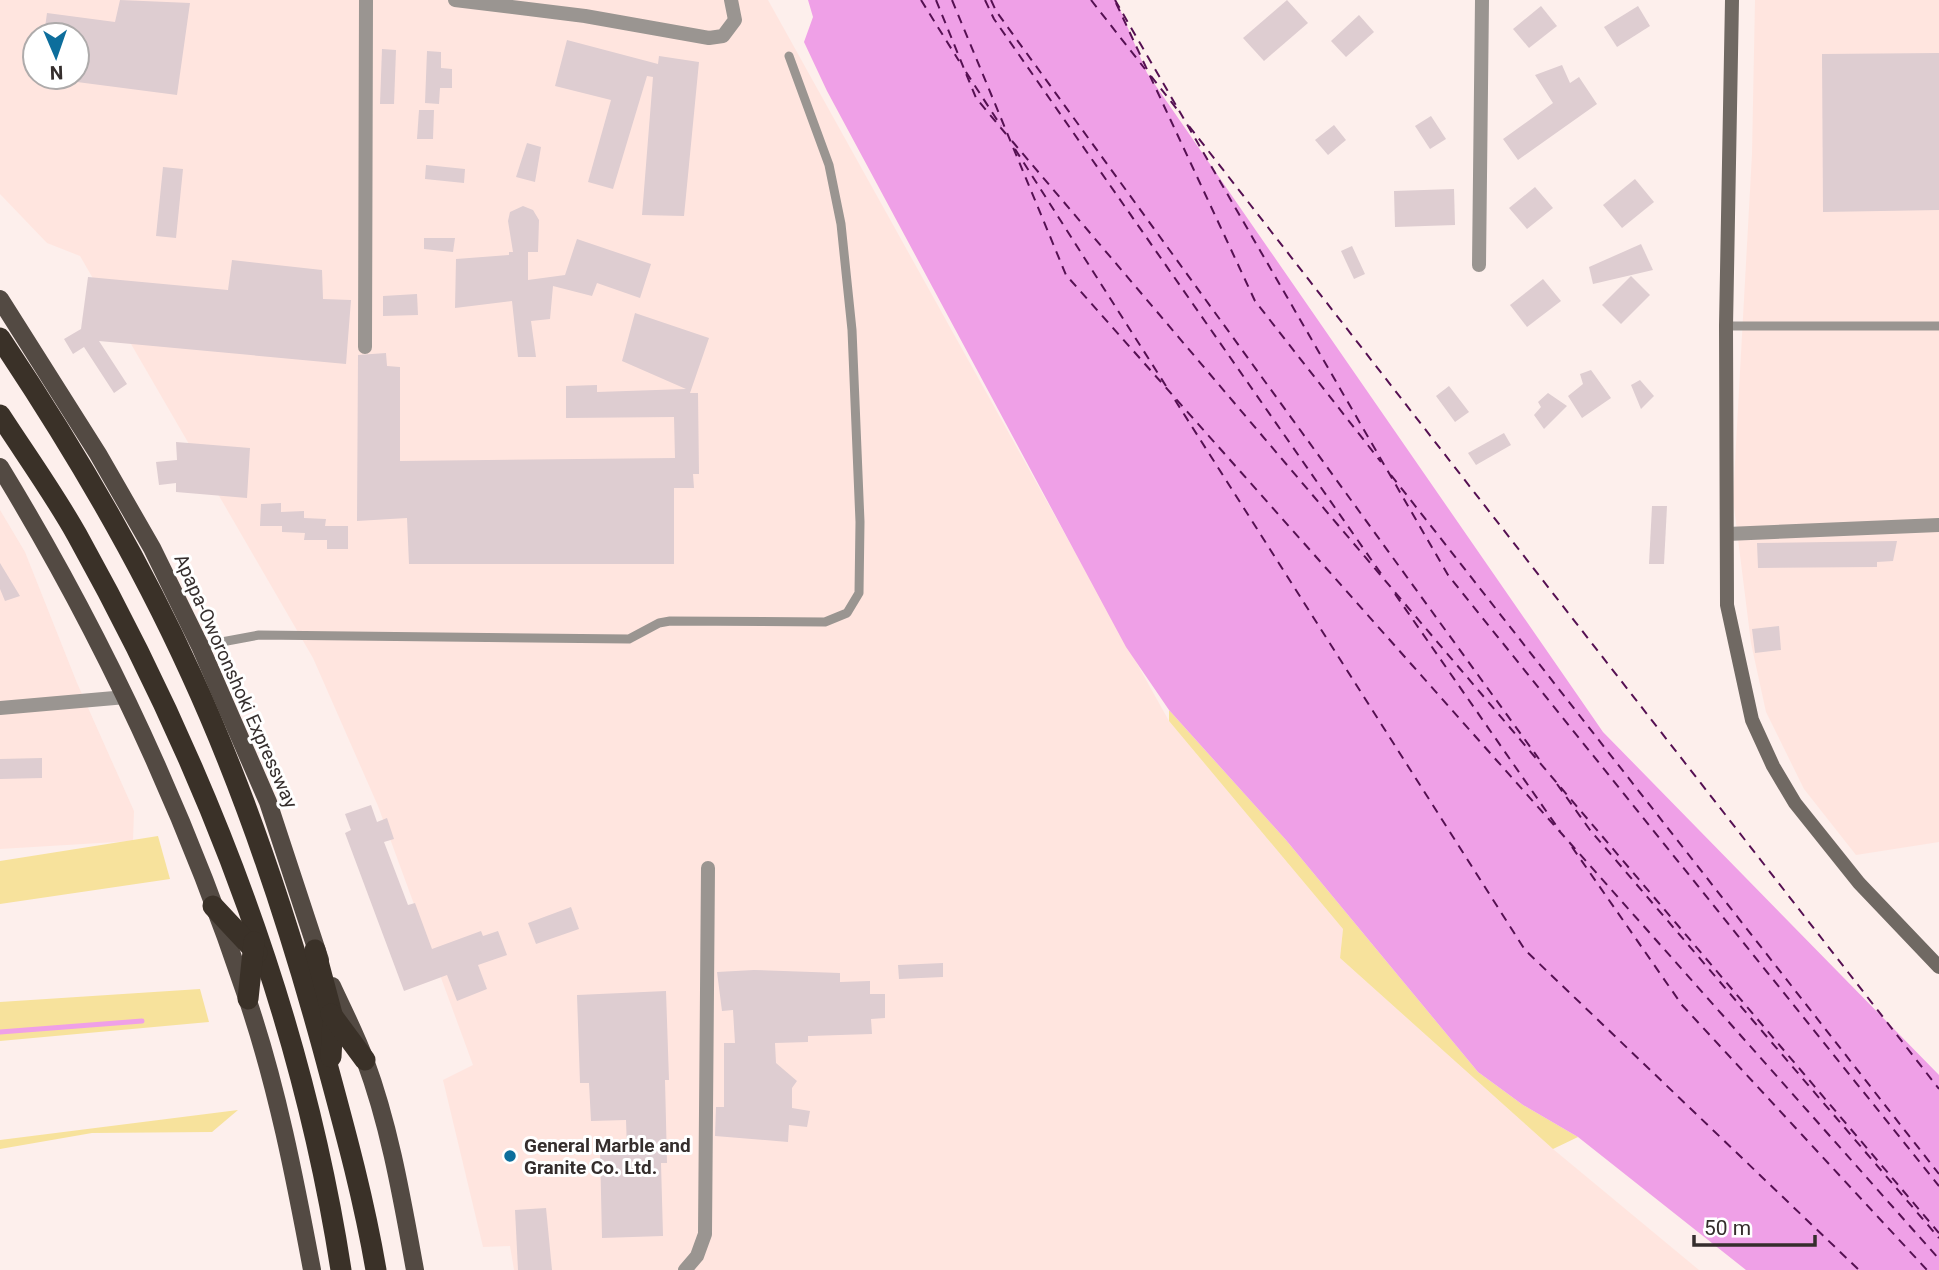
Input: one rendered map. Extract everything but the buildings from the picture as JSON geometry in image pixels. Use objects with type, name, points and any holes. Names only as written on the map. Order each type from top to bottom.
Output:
[{"type":"highway","name":"Apapa-Oworonshoki Expressway","points":[[0,338],[99,497],[191,673],[302,951],[330,1073],[363,1193],[376,1270]]},
{"type":"highway","points":[[0,415],[76,533],[162,696],[245,903],[270,977],[326,1176],[341,1270]]},
{"type":"highway","points":[[245,903],[255,948],[270,977]]},
{"type":"highway","points":[[213,906],[255,948]]},
{"type":"highway","points":[[248,999],[255,948]]},
{"type":"highway","points":[[270,977],[302,951],[333,1018],[365,1060]]},
{"type":"highway","points":[[330,1073],[333,1018]]},
{"type":"main road","points":[[1732,0],[1726,326],[1727,605],[1752,720],[1773,766],[1795,803],[1859,883],[1939,967]]},
{"type":"main road","name":"Apapa-Oworonshoki Expressway","points":[[0,299],[132,513],[200,646],[268,802],[302,951],[365,1060],[398,1173],[415,1270]]},
{"type":"main road","points":[[0,467],[45,541],[126,697],[174,801],[248,999],[296,1183],[312,1270]]},
{"type":"street","points":[[365,346],[366,0]]},
{"type":"street","points":[[455,0],[585,16],[709,38],[723,36],[735,19],[731,0]]},
{"type":"street","points":[[1479,265],[1482,0]]},
{"type":"street","points":[[1727,534],[1939,525]]},
{"type":"street","points":[[0,708],[126,697]]},
{"type":"street","points":[[685,1270],[697,1256],[705,1234],[708,868]]},
{"type":"lane","points":[[200,646],[259,635],[629,639],[659,623],[670,621],[825,622],[848,613],[859,593],[860,522],[852,330],[841,224],[830,165],[789,56]]},
{"type":"lane","points":[[1726,326],[1939,326]]},
{"type":"shaded area","points":[[0,0],[768,0],[1169,721],[1343,929],[1340,958],[1553,1149],[1699,1270],[514,1270],[510,1246],[483,1247],[443,1080],[473,1065],[378,806],[313,658],[80,256],[47,243],[0,194]]},
{"type":"shaded area","points":[[808,0],[1116,0],[1147,73],[1603,732],[1939,1075],[1939,1270],[1746,1270],[1578,1137],[1523,1105],[1478,1072],[1286,840],[1169,710],[1126,647],[827,91],[804,42],[813,17]]},
{"type":"shaded area","points":[[1755,0],[1939,0],[1939,842],[1856,855],[1804,789],[1766,712],[1751,643],[1733,499],[1752,154]]},
{"type":"shaded area","points":[[0,510],[25,552],[77,683],[134,811],[133,841],[0,849]]},
{"type":"shaded area","points":[[1169,710],[1286,840],[1478,1072],[1523,1105],[1578,1137],[1553,1149],[1340,958],[1343,929],[1169,721]]},
{"type":"shaded area","points":[[158,836],[170,879],[0,904],[0,861]]},
{"type":"shaded area","points":[[200,989],[209,1022],[0,1041],[0,1002]]},
{"type":"shaded area","points":[[238,1110],[212,1132],[92,1133],[0,1149],[0,1140]]},
{"type":"waterway","points":[[0,1032],[142,1021]]},
{"type":"ferry route","points":[[921,0],[959,61]]},
{"type":"ferry route","points":[[936,0],[976,98],[1006,134]]},
{"type":"ferry route","points":[[952,0],[1066,275],[1939,1259]]},
{"type":"ferry route","points":[[985,0],[994,19],[1382,575]]},
{"type":"ferry route","points":[[991,0],[996,11],[1539,759]]},
{"type":"ferry route","points":[[1091,0],[1145,69]]},
{"type":"ferry route","points":[[1115,0],[1448,575],[1939,1186]]},
{"type":"ferry route","points":[[1116,3],[1255,301],[1381,462]]},
{"type":"ferry route","points":[[966,72],[1001,126]]},
{"type":"ferry route","points":[[1151,76],[1180,113]]},
{"type":"ferry route","points":[[1189,126],[1939,1089]]},
{"type":"ferry route","points":[[1012,141],[1939,1233]]},
{"type":"ferry route","points":[[1015,149],[1166,386]]},
{"type":"ferry route","points":[[1175,400],[1525,950],[1859,1270]]},
{"type":"ferry route","points":[[1391,475],[1939,1174]]},
{"type":"ferry route","points":[[1395,594],[1560,831]]},
{"type":"ferry route","points":[[1557,784],[1590,830],[1939,1238]]},
{"type":"ferry route","points":[[1572,847],[1682,1005],[1927,1270]]},
{"type":"place","name":"General Marble and Granite Co. Ltd.","points":[[510,1156]]}]
